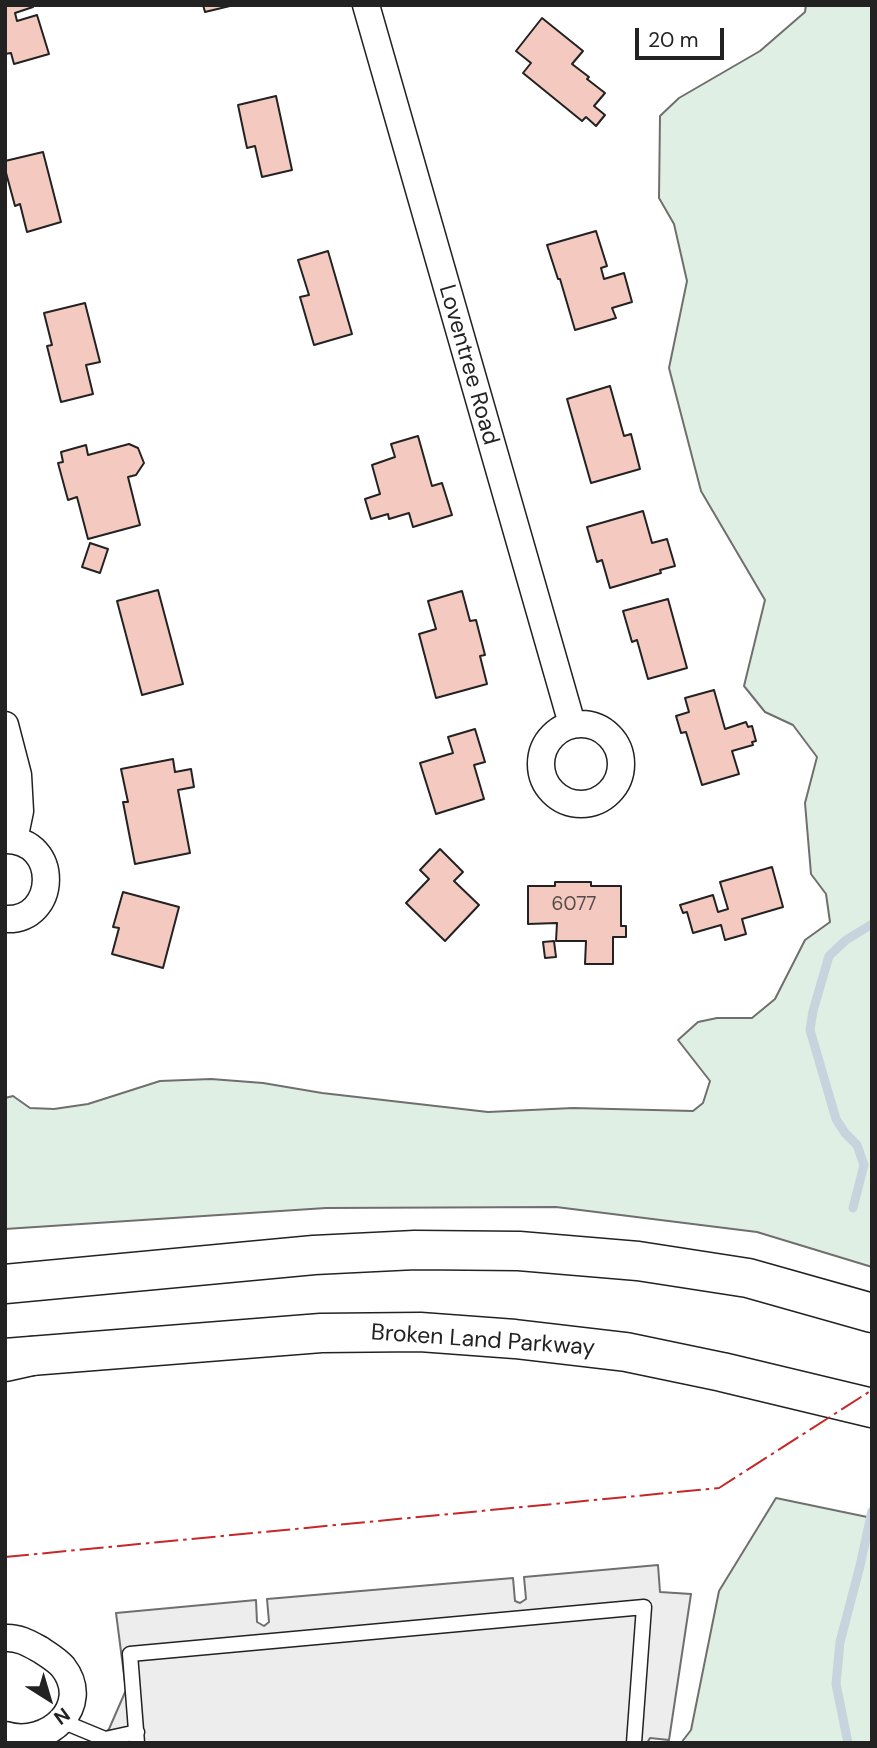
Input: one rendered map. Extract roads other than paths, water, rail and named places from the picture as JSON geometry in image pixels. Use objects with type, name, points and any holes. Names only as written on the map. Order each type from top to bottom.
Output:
[{"type":"main road","points":[[5,1284],[314,1255],[415,1250],[519,1251],[638,1261],[748,1278],[872,1313]]},
{"type":"main road","name":"Broken Land Parkway","points":[[14,1359],[321,1333],[420,1332],[515,1339],[626,1352],[872,1408]]},
{"type":"street","name":"Loventree Road","points":[[366,5],[572,724]]},
{"type":"street","points":[[5,725],[18,775],[20,811],[10,840],[31,846],[40,857],[46,867],[47,886],[39,904],[28,914],[13,920],[5,919]]},
{"type":"street","points":[[5,1638],[12,1637],[27,1643],[61,1664],[69,1677],[73,1693],[71,1708],[64,1722],[53,1733],[40,1740],[19,1740]]},
{"type":"lane","points":[[64,1722],[105,1739],[137,1738],[130,1654],[644,1607],[634,1743]]},
{"type":"waterway","points":[[853,1208],[864,1165],[857,1145],[836,1119],[810,1030],[829,956],[846,940],[872,924]]},
{"type":"waterway","points":[[848,1743],[836,1684],[840,1642],[872,1511]]}]
